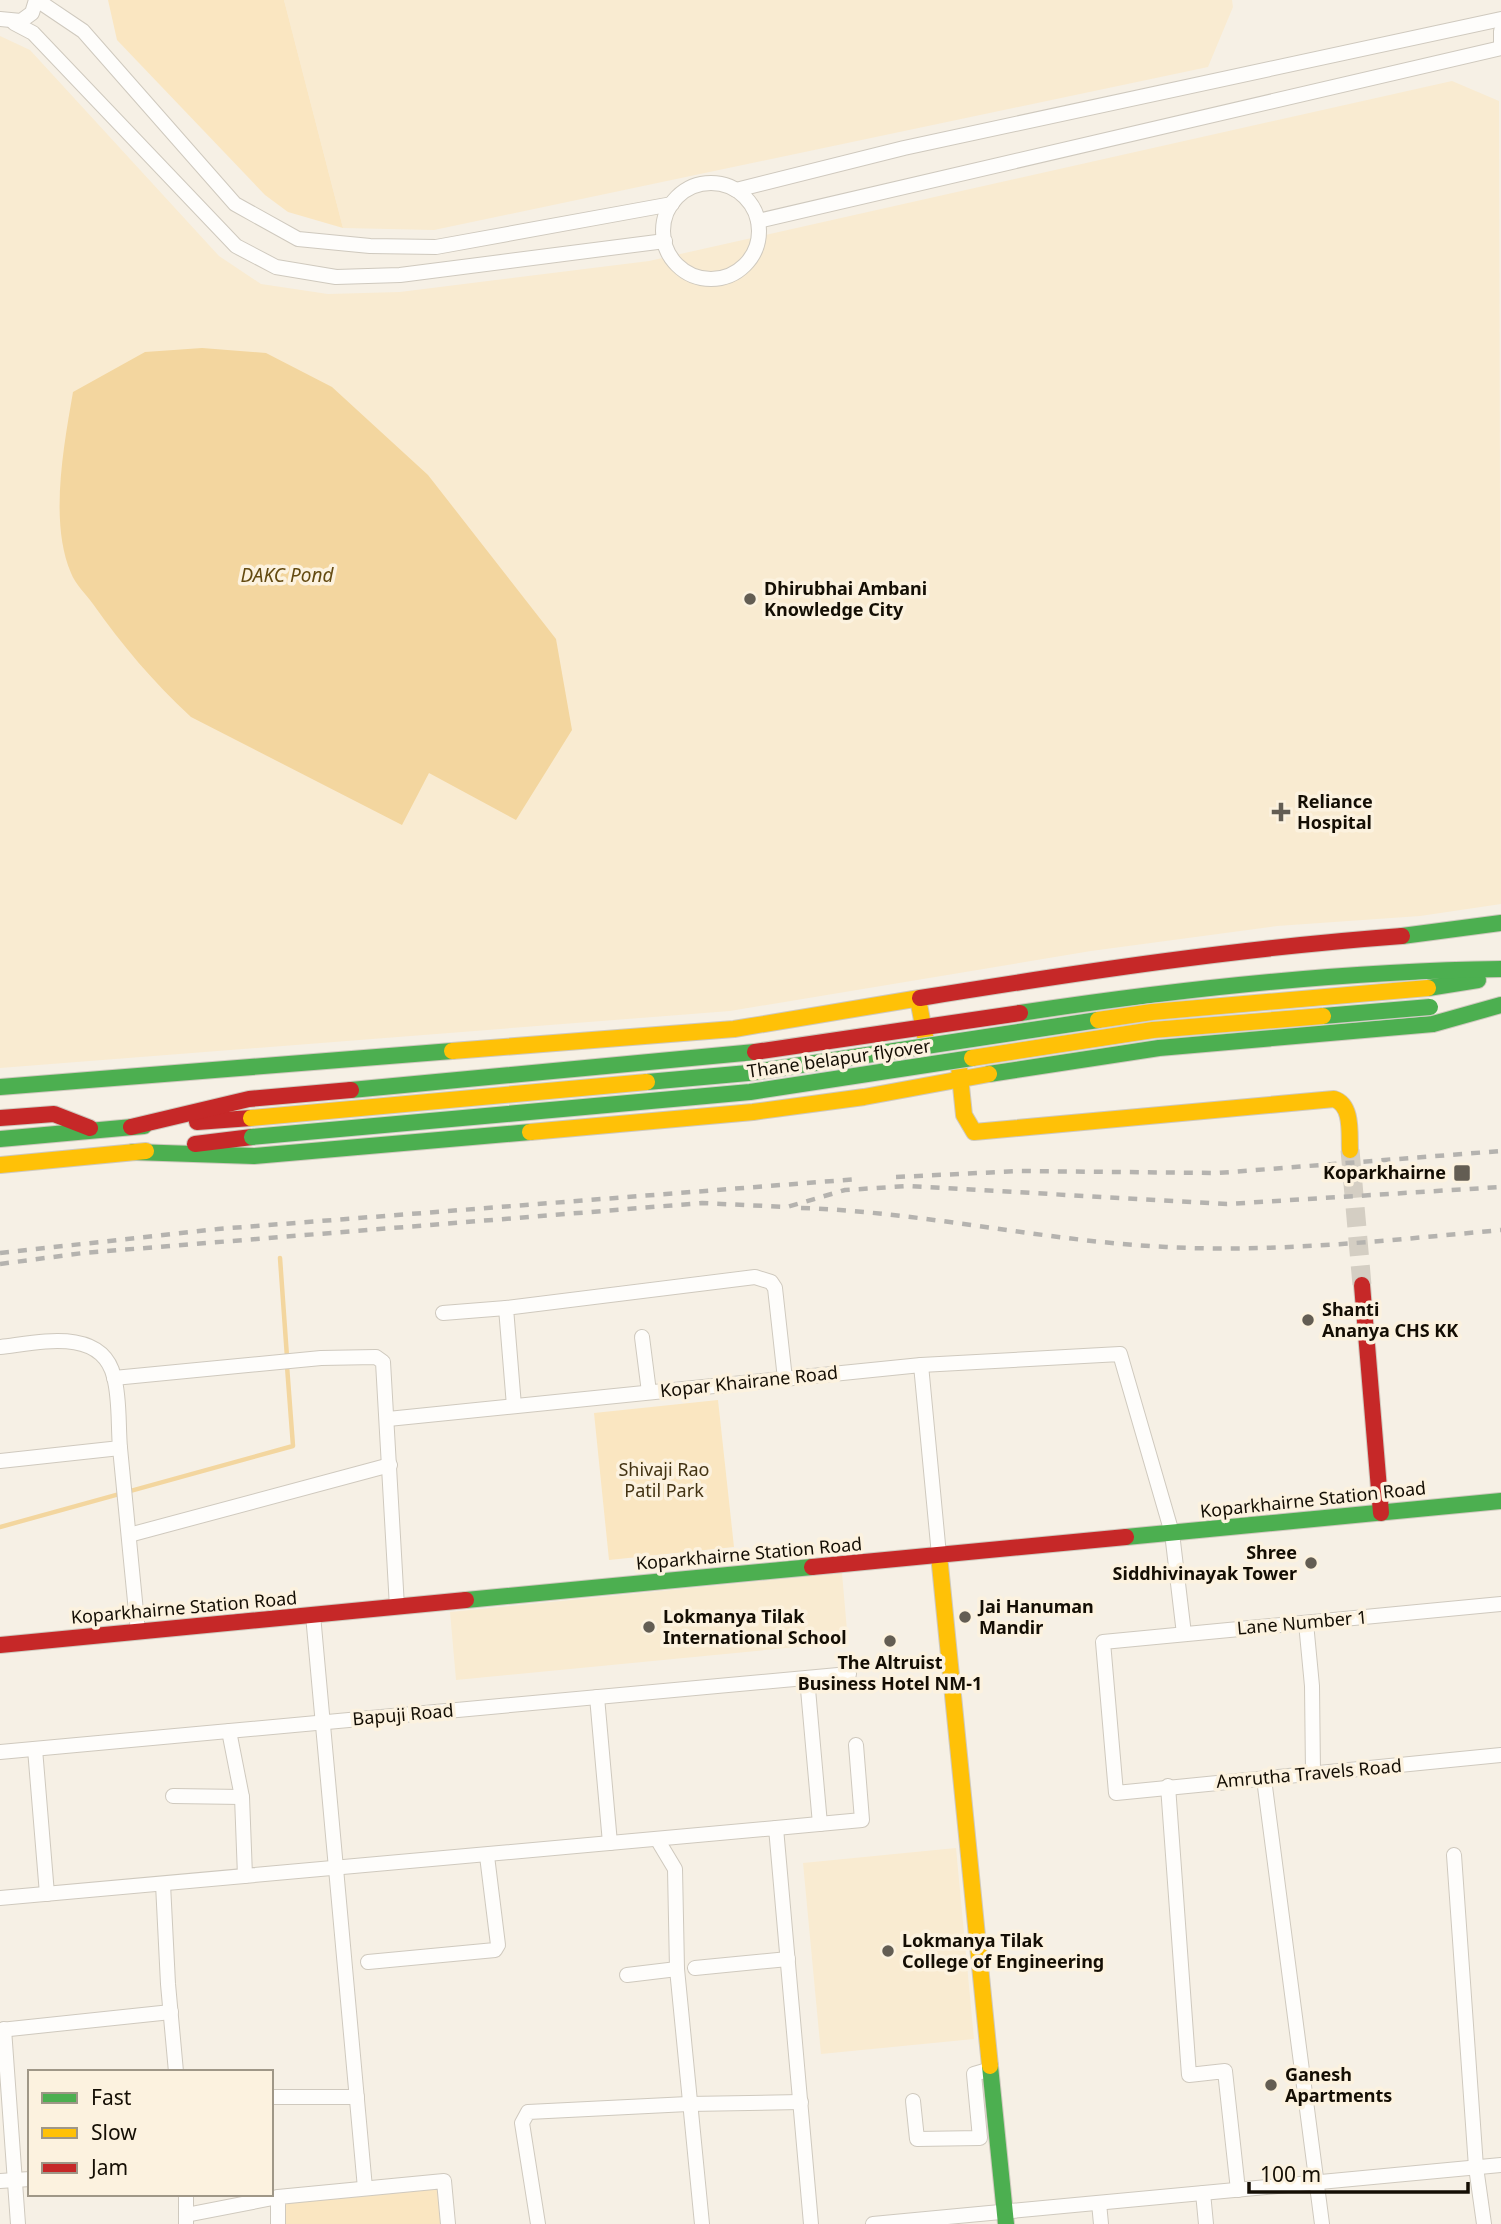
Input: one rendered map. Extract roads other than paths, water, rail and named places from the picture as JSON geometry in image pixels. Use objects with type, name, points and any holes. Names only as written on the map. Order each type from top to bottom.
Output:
[{"type":"main road","points":[[0,1087],[734,1028],[1097,969],[1271,946],[1422,934],[1501,923]]},
{"type":"main road","points":[[0,1139],[131,1127],[249,1099],[746,1053],[1154,993],[1427,970],[1501,969]]},
{"type":"main road","name":"Thane belapur flyover","points":[[131,1127],[748,1073],[1152,1012],[1428,988],[1501,976]]},
{"type":"main road","points":[[946,994],[961,1080],[964,1115],[974,1132],[1334,1099],[1340,1101],[1347,1111],[1350,1150]]},
{"type":"main road","points":[[918,999],[934,1084]]},
{"type":"main road","name":"Thane belapur flyover","points":[[133,1152],[252,1137],[750,1092],[1153,1030],[1501,999]]},
{"type":"main road","points":[[0,1165],[133,1152],[254,1156],[753,1112],[961,1080],[1074,1059],[1160,1048],[1433,1024],[1501,1005]]},
{"type":"main road","points":[[0,1118],[54,1114],[95,1130]]},
{"type":"main road","points":[[1362,1285],[1381,1513]]},
{"type":"main road","name":"Koparkhairne Station Road","points":[[0,1645],[1501,1501]]},
{"type":"main road","points":[[939,1555],[1006,2218]]},
{"type":"street","points":[[7,21],[27,18],[37,0],[83,32],[235,204],[298,239],[370,246],[436,247],[672,204],[694,186],[723,184],[736,190],[754,208],[758,221],[756,246],[751,258],[731,274],[719,278],[691,274],[679,267],[665,241],[664,228],[672,204]]},
{"type":"street","points":[[736,190],[904,148],[1501,19]]},
{"type":"street","points":[[7,21],[33,33],[236,246],[276,267],[337,277],[400,275],[665,241]]},
{"type":"street","points":[[758,221],[1501,46],[1501,31]]},
{"type":"street","points":[[443,1312],[506,1308],[764,1278],[775,1288],[785,1379]]},
{"type":"street","points":[[506,1308],[514,1406]]},
{"type":"street","points":[[642,1337],[649,1392]]},
{"type":"street","points":[[0,1347],[68,1340],[83,1343],[110,1365],[114,1378],[138,1632]]},
{"type":"street","name":"Kopar Khairane Road","points":[[388,1419],[921,1365],[1120,1354],[1172,1533]]},
{"type":"street","points":[[114,1378],[321,1358],[376,1357],[383,1362],[397,1607]]},
{"type":"street","points":[[921,1365],[939,1555]]},
{"type":"street","points":[[0,1461],[120,1448]]},
{"type":"street","points":[[129,1535],[390,1465]]},
{"type":"street","points":[[1172,1533],[1184,1634]]},
{"type":"street","name":"Lane Number 1","points":[[1116,1793],[1103,1642],[1501,1604]]},
{"type":"street","points":[[313,1615],[365,2188]]},
{"type":"street","points":[[1306,1623],[1312,1686],[1313,1773]]},
{"type":"street","name":"Bapuji Road","points":[[0,1752],[849,1674]]},
{"type":"street","points":[[807,1678],[820,1824]]},
{"type":"street","points":[[597,1698],[610,1843]]},
{"type":"street","points":[[229,1731],[242,1797],[245,1876]]},
{"type":"street","points":[[0,1898],[488,1856],[862,1820],[856,1745]]},
{"type":"street","points":[[35,1749],[47,1894]]},
{"type":"street","name":"Amrutha Travels Road","points":[[1116,1793],[1501,1755]]},
{"type":"street","points":[[1264,1779],[1319,2182],[1322,2224]]},
{"type":"street","points":[[1168,1786],[1189,2075],[1225,2071],[1237,2190]]},
{"type":"street","points":[[173,1796],[242,1797]]},
{"type":"street","points":[[776,1828],[811,2224]]},
{"type":"street","points":[[657,1839],[675,1869],[677,1969],[687,2062],[688,2104],[702,2224]]},
{"type":"street","points":[[1454,1855],[1476,2167],[1484,2224]]},
{"type":"street","points":[[368,1962],[495,1950],[498,1945],[488,1856]]},
{"type":"street","points":[[163,1884],[176,2070]]},
{"type":"street","points":[[695,1968],[788,1959]]},
{"type":"street","points":[[626,1975],[677,1969]]},
{"type":"street","points":[[18,2224],[7,2180],[2,2029],[171,2012]]},
{"type":"street","points":[[979,2138],[974,2074],[991,2069]]},
{"type":"street","points":[[273,2097],[357,2097]]},
{"type":"street","points":[[913,2101],[917,2140],[979,2138],[986,2143],[998,2137]]},
{"type":"street","points":[[538,2224],[522,2123],[525,2114],[688,2104],[801,2102]]},
{"type":"street","points":[[873,2224],[1006,2218],[1098,2203],[1501,2165]]},
{"type":"street","points":[[7,2180],[28,2179]]},
{"type":"street","points":[[186,2196],[186,2220],[278,2197],[444,2181],[448,2224]]},
{"type":"street","points":[[1203,2193],[1206,2224]]},
{"type":"street","points":[[278,2197],[278,2224]]},
{"type":"street","points":[[1098,2203],[1101,2224]]},
{"type":"water","name":"DAKC Pond","points":[[202,348],[266,353],[332,387],[428,475],[556,639],[572,730],[516,820],[429,773],[402,825],[191,717],[139,663],[75,581],[64,553],[60,507],[60,483],[73,392],[145,352]]},
{"type":"waterway","points":[[280,1258],[287,1357]]},
{"type":"waterway","points":[[0,1527],[293,1446],[287,1366]]},
{"type":"tunnel","points":[[1350,1150],[1362,1285]]},
{"type":"railway","points":[[896,1177],[1020,1171],[1218,1173],[1501,1151]]},
{"type":"railway","points":[[0,1253],[218,1229],[858,1179]]},
{"type":"railway","points":[[0,1264],[83,1253],[702,1203],[787,1207],[845,1190],[908,1186],[1227,1204],[1501,1187]]},
{"type":"railway","points":[[801,1208],[893,1215],[1074,1239],[1166,1247],[1250,1248],[1334,1244],[1501,1230]]},
{"type":"place","name":"Dhirubhai Ambani Knowledge City","points":[[750,599]]},
{"type":"place","name":"Reliance Hospital","points":[[1281,812]]},
{"type":"place","name":"Koparkhairne","points":[[1462,1173]]},
{"type":"place","name":"Shanti Ananya CHS KK","points":[[1308,1320]]},
{"type":"place","name":"Shree Siddhivinayak Tower","points":[[1311,1563]]},
{"type":"place","name":"Jai Hanuman Mandir","points":[[965,1617]]},
{"type":"place","name":"Lokmanya Tilak International School","points":[[649,1627]]},
{"type":"place","name":"The Altruist Business Hotel NM-1","points":[[890,1641]]},
{"type":"place","name":"Lokmanya Tilak College of Engineering","points":[[888,1951]]},
{"type":"place","name":"Ganesh Apartments","points":[[1271,2085]]},
{"type":"park label","name":"Shivaji Rao Patil Park","points":[[664,1480]]}]
